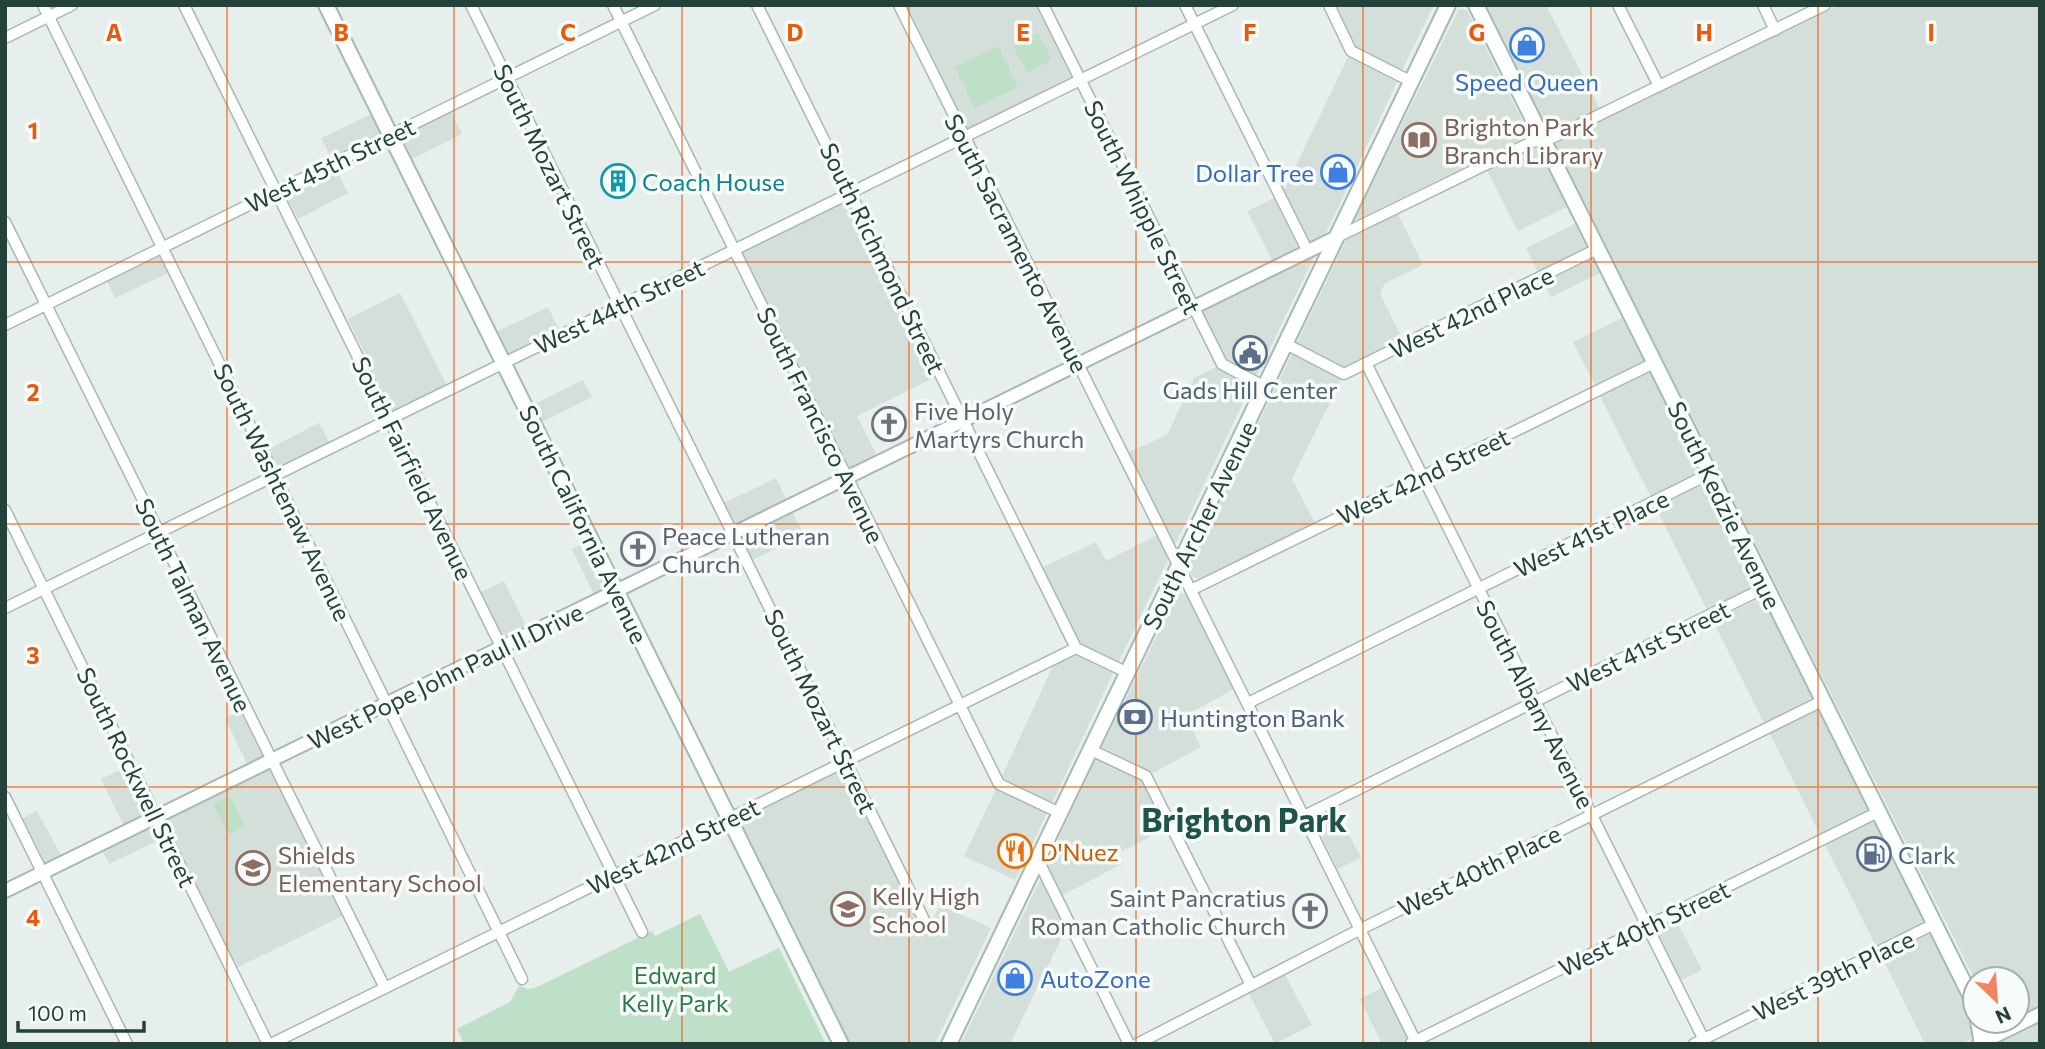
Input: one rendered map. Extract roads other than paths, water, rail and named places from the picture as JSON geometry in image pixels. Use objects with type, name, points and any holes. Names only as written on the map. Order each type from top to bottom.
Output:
[{"type":"main road","name":"South California Avenue","points":[[326,5],[841,1044]]},
{"type":"main road","name":"South Archer Avenue","points":[[949,1044],[1448,5]]},
{"type":"main road","name":"South Kedzie Avenue","points":[[1476,5],[1961,977]]},
{"type":"street","name":"South Washtenaw Avenue","points":[[43,5],[523,979]]},
{"type":"street","points":[[5,38],[72,5]]},
{"type":"street","name":"South Fairfield Avenue","points":[[184,5],[642,932]]},
{"type":"street","name":"South Mozart Street","points":[[471,5],[928,928]]},
{"type":"street","name":"South Francisco Avenue","points":[[613,5],[999,784],[1060,813]]},
{"type":"street","name":"West 45th Street","points":[[5,325],[654,5]]},
{"type":"street","name":"South Richmond Street","points":[[757,5],[1076,648]]},
{"type":"street","name":"South Sacramento Avenue","points":[[899,5],[1415,1043]]},
{"type":"street","name":"South Whipple Street","points":[[1043,5],[1222,365],[1265,387]]},
{"type":"street","points":[[1185,5],[1308,252]]},
{"type":"street","name":"West 44th Street","points":[[5,608],[1233,5]]},
{"type":"street","points":[[1329,5],[1351,51],[1412,82]]},
{"type":"street","points":[[1618,5],[1659,86]]},
{"type":"street","points":[[1763,5],[1775,30]]},
{"type":"street","points":[[1337,237],[1528,144],[1554,138],[1825,5]]},
{"type":"street","name":"South Talman Avenue","points":[[5,222],[385,988]]},
{"type":"street","name":"West Pope John Paul II Drive","points":[[5,891],[1337,237]]},
{"type":"street","name":"West 42nd Place","points":[[1286,345],[1344,374],[1597,249]]},
{"type":"street","name":"South Albany Avenue","points":[[1366,363],[1647,926],[1701,1042]]},
{"type":"street","name":"West 42nd Street","points":[[1191,590],[1654,363]]},
{"type":"street","name":"West 41st Place","points":[[1248,703],[1709,474]]},
{"type":"street","name":"South Rockwell Street","points":[[5,510],[269,1044]]},
{"type":"street","name":"West 41st Street","points":[[1304,816],[1766,587]]},
{"type":"street","points":[[1076,648],[1128,673]]},
{"type":"street","name":"West 42nd Street","points":[[269,1044],[1076,648]]},
{"type":"street","name":"West 40th Place","points":[[1137,1044],[1360,929],[1822,701]]},
{"type":"street","points":[[1091,750],[1146,776],[1251,985]]},
{"type":"street","points":[[5,797],[127,1044]]},
{"type":"street","name":"West 40th Street","points":[[1415,1043],[1878,812]]},
{"type":"street","points":[[1038,860],[1129,1044]]},
{"type":"street","name":"West 39th Place","points":[[1701,1042],[1934,924]]},
{"type":"street","points":[[1981,1043],[2040,1014]]},
{"type":"place","name":"Speed Queen","points":[[1527,45]]},
{"type":"place","name":"Brighton Park Branch Library","points":[[1419,140]]},
{"type":"place","name":"Dollar Tree","points":[[1338,172]]},
{"type":"place","name":"Coach House","points":[[618,181]]},
{"type":"place","name":"Gads Hill Center","points":[[1250,353]]},
{"type":"place","name":"Five Holy Martyrs Church","points":[[889,424]]},
{"type":"place","name":"Peace Lutheran Church","points":[[638,549]]},
{"type":"place","name":"Huntington Bank","points":[[1135,717]]},
{"type":"place","name":"D'Nuez","points":[[1015,851]]},
{"type":"place","name":"Clark","points":[[1874,854]]},
{"type":"place","name":"Shields Elementary School","points":[[253,868]]},
{"type":"place","name":"Kelly High School","points":[[848,909]]},
{"type":"place","name":"Saint Pancratius Roman Catholic Church","points":[[1310,911]]},
{"type":"place","name":"AutoZone","points":[[1015,978]]},
{"type":"district","name":"Brighton Park","points":[[1244,819]]},
{"type":"park label","name":"Edward Kelly Park","points":[[675,988]]}]
